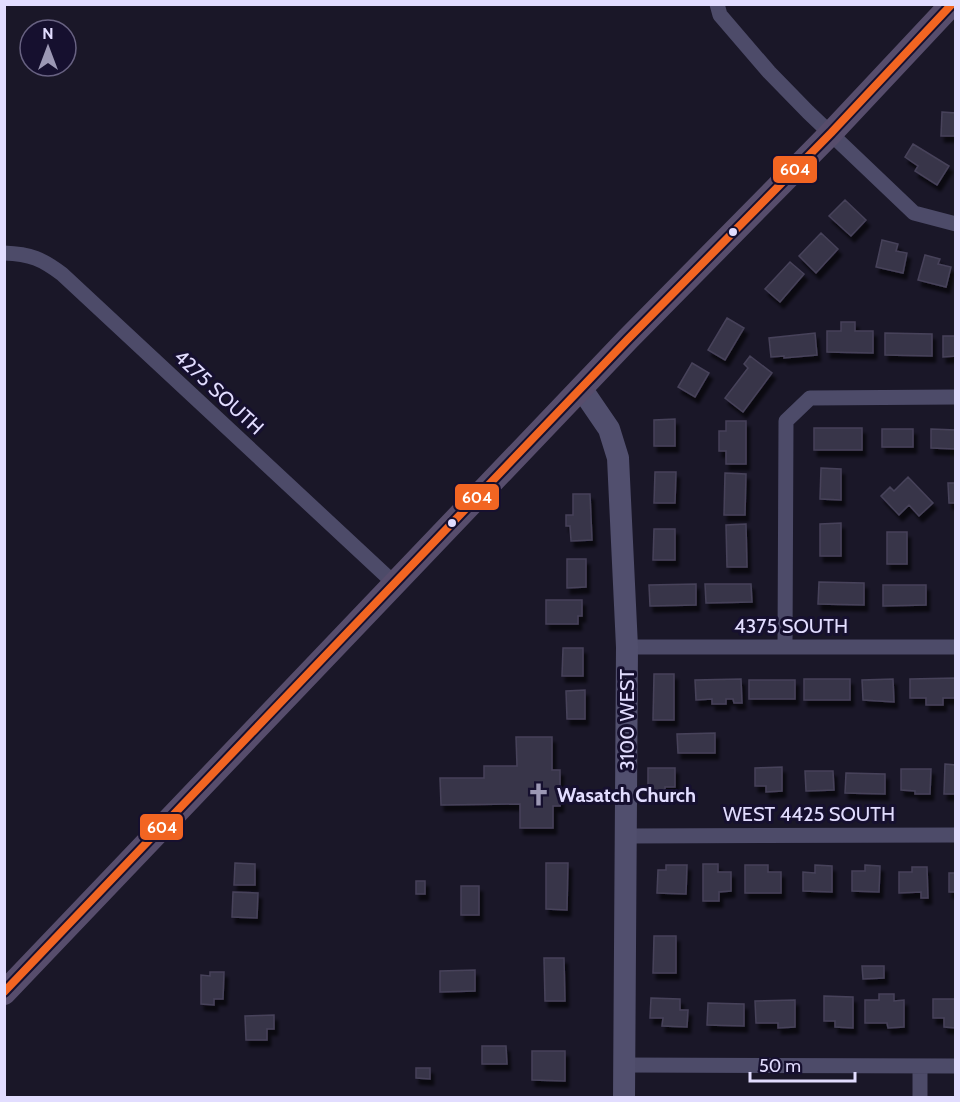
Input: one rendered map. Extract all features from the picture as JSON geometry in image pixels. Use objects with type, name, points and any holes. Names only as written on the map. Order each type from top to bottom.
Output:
[{"type":"main road","points":[[4,993],[952,4]]},
{"type":"street","points":[[717,4],[720,15],[770,72],[914,213],[956,224]]},
{"type":"street","name":"4275 SOUTH","points":[[4,253],[23,254],[44,260],[62,274],[394,584]]},
{"type":"street","name":"3100 WEST","points":[[582,388],[609,429],[618,458],[627,647],[624,1098]]},
{"type":"street","points":[[785,647],[786,421],[810,398],[956,397]]},
{"type":"street","name":"4375 SOUTH","points":[[627,647],[956,647]]},
{"type":"street","name":"WEST 4425 SOUTH","points":[[627,836],[956,835]]},
{"type":"street","points":[[624,1065],[956,1066]]},
{"type":"street","points":[[920,1066],[920,1098]]},
{"type":"building","points":[[942,112],[956,113],[956,136],[941,136]]},
{"type":"building","points":[[913,144],[949,166],[937,185],[915,171],[918,166],[905,157]]},
{"type":"building","points":[[845,200],[866,220],[851,236],[829,216]]},
{"type":"building","points":[[821,233],[838,249],[816,273],[799,256]]},
{"type":"building","points":[[882,240],[898,244],[896,251],[907,253],[903,273],[876,267]]},
{"type":"building","points":[[925,255],[940,259],[938,264],[951,267],[946,287],[918,280]]},
{"type":"building","points":[[790,262],[804,274],[780,302],[765,289]]},
{"type":"building","points":[[727,318],[744,328],[725,360],[708,350]]},
{"type":"building","points":[[841,322],[855,322],[855,331],[873,331],[873,353],[827,352],[827,331],[841,331]]},
{"type":"building","points":[[815,333],[817,355],[771,357],[769,338]]},
{"type":"building","points":[[885,333],[932,334],[932,356],[885,355]]},
{"type":"building","points":[[943,336],[956,336],[956,356],[943,357]]},
{"type":"building","points":[[750,356],[772,373],[743,412],[725,398],[748,368],[744,364]]},
{"type":"building","points":[[692,363],[709,373],[695,397],[678,387]]},
{"type":"building","points":[[675,419],[675,446],[654,446],[654,420]]},
{"type":"building","points":[[726,421],[746,421],[746,464],[726,464],[726,451],[719,451],[719,431],[726,431]]},
{"type":"building","points":[[814,428],[862,428],[862,450],[814,450]]},
{"type":"building","points":[[882,429],[913,429],[913,447],[882,447]]},
{"type":"building","points":[[931,429],[956,430],[956,449],[931,448]]},
{"type":"building","points":[[821,468],[841,469],[841,500],[820,499]]},
{"type":"building","points":[[655,472],[676,472],[675,503],[654,503]]},
{"type":"building","points":[[725,473],[746,474],[745,515],[724,515]]},
{"type":"building","points":[[908,477],[933,503],[919,516],[909,505],[899,515],[881,496],[890,487],[894,491]]},
{"type":"building","points":[[948,483],[956,483],[956,503],[949,503]]},
{"type":"building","points":[[573,494],[590,494],[592,540],[571,541],[570,526],[566,526],[566,515],[573,515]]},
{"type":"building","points":[[841,523],[841,556],[820,556],[820,524]]},
{"type":"building","points":[[746,524],[747,567],[727,567],[726,525]]},
{"type":"building","points":[[654,529],[675,529],[675,560],[653,560]]},
{"type":"building","points":[[887,532],[907,532],[907,564],[887,564]]},
{"type":"building","points":[[567,559],[586,559],[586,587],[567,588]]},
{"type":"building","points":[[819,582],[864,583],[864,605],[818,604]]},
{"type":"building","points":[[696,584],[696,605],[650,606],[649,585]]},
{"type":"building","points":[[705,584],[751,584],[752,602],[706,603]]},
{"type":"building","points":[[883,585],[926,585],[926,605],[883,606]]},
{"type":"building","points":[[546,600],[582,600],[582,616],[578,616],[578,624],[546,624]]},
{"type":"building","points":[[563,648],[583,648],[583,676],[562,676]]},
{"type":"building","points":[[654,674],[674,674],[674,720],[653,720]]},
{"type":"building","points":[[956,678],[956,698],[943,698],[943,705],[926,705],[926,698],[910,698],[910,679]]},
{"type":"building","points":[[741,679],[742,703],[734,703],[733,699],[726,699],[726,704],[712,704],[712,699],[696,700],[695,680]]},
{"type":"building","points":[[804,679],[850,679],[850,700],[804,700]]},
{"type":"building","points":[[893,679],[894,702],[863,700],[862,680]]},
{"type":"building","points":[[749,680],[795,680],[795,699],[749,699]]},
{"type":"building","points":[[585,690],[585,719],[567,719],[566,691]]},
{"type":"building","points":[[715,733],[715,753],[678,753],[677,734]]},
{"type":"building","points":[[516,737],[552,737],[552,770],[560,770],[560,806],[553,806],[553,828],[520,828],[520,804],[441,805],[440,778],[484,778],[484,766],[517,766]]},
{"type":"building","points":[[945,764],[956,765],[956,794],[944,794]]},
{"type":"building","points":[[782,767],[782,791],[766,792],[766,786],[755,786],[755,768]]},
{"type":"building","points":[[648,768],[675,768],[675,787],[665,787],[665,795],[648,795]]},
{"type":"building","points":[[901,769],[931,769],[930,794],[915,794],[915,791],[901,790]]},
{"type":"building","points":[[805,771],[833,771],[834,790],[806,791]]},
{"type":"building","points":[[846,773],[885,774],[885,794],[845,793]]},
{"type":"building","points":[[235,863],[255,864],[255,885],[234,885]]},
{"type":"building","points":[[546,863],[568,863],[567,910],[546,909]]},
{"type":"building","points":[[703,864],[718,864],[718,872],[731,872],[731,891],[719,892],[719,901],[703,901]]},
{"type":"building","points":[[666,865],[687,865],[686,894],[657,893],[658,870],[666,870]]},
{"type":"building","points":[[745,865],[768,865],[768,872],[781,872],[781,893],[745,893]]},
{"type":"building","points":[[815,865],[832,866],[832,892],[803,891],[803,872],[815,873]]},
{"type":"building","points":[[865,865],[880,866],[879,892],[852,891],[852,871],[865,871]]},
{"type":"building","points":[[912,867],[927,867],[928,898],[921,898],[921,892],[899,893],[899,872],[912,872]]},
{"type":"building","points":[[949,873],[956,873],[956,892],[949,892]]},
{"type":"building","points":[[416,881],[425,881],[425,894],[416,894]]},
{"type":"building","points":[[461,886],[479,886],[479,915],[461,915]]},
{"type":"building","points":[[233,892],[258,893],[257,918],[232,917]]},
{"type":"building","points":[[654,936],[676,936],[676,973],[653,973]]},
{"type":"building","points":[[544,958],[564,958],[565,1001],[545,1001]]},
{"type":"building","points":[[862,966],[884,966],[884,978],[863,979]]},
{"type":"building","points":[[475,970],[475,991],[440,992],[440,971]]},
{"type":"building","points":[[210,972],[224,972],[223,999],[214,999],[214,1005],[201,1004],[201,975],[210,976]]},
{"type":"building","points":[[879,994],[894,994],[894,1001],[904,1000],[904,1027],[888,1028],[887,1023],[865,1023],[865,1000],[879,1000]]},
{"type":"building","points":[[824,996],[853,997],[853,1028],[835,1027],[835,1021],[824,1021]]},
{"type":"building","points":[[651,998],[680,999],[680,1010],[688,1010],[687,1027],[662,1026],[663,1018],[650,1018]]},
{"type":"building","points":[[933,999],[956,999],[956,1028],[944,1027],[944,1018],[933,1018]]},
{"type":"building","points":[[795,1000],[795,1027],[778,1028],[778,1023],[756,1023],[755,1001]]},
{"type":"building","points":[[708,1003],[744,1004],[744,1026],[707,1025]]},
{"type":"building","points":[[274,1015],[274,1029],[267,1029],[267,1040],[246,1040],[245,1016]]},
{"type":"building","points":[[482,1046],[506,1046],[507,1064],[482,1064]]},
{"type":"building","points":[[532,1051],[565,1051],[565,1081],[532,1080]]},
{"type":"building","points":[[416,1068],[430,1068],[430,1079],[416,1078]]},
{"type":"transit line","name":"604","points":[[4,992],[628,339],[831,133],[952,4]]},
{"type":"place","name":"Wasatch Church","points":[[539,795]]}]
